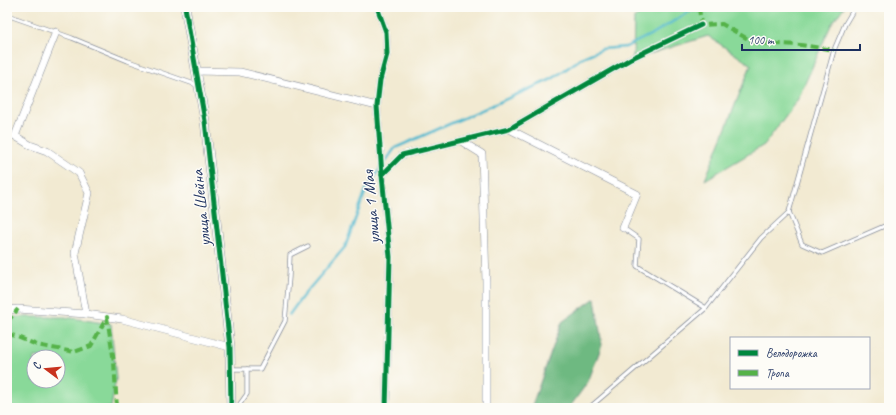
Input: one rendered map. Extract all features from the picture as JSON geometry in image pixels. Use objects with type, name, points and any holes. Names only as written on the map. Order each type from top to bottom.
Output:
[{"type":"street","name":"улица Шейна","points":[[185,7],[205,121],[230,347],[231,408]]},
{"type":"street","name":"улица 1 Мая","points":[[377,7],[386,32],[386,54],[380,80],[377,106],[390,257],[386,408]]},
{"type":"street","points":[[382,175],[402,155],[509,129],[634,57],[701,25]]},
{"type":"street","points":[[56,32],[15,136],[30,145],[46,151],[79,173],[89,193],[75,252],[86,314]]},
{"type":"street","points":[[197,71],[240,72],[377,106]]},
{"type":"street","points":[[509,129],[637,194],[623,228]]},
{"type":"street","points":[[461,141],[482,154],[486,281],[486,408]]},
{"type":"street","points":[[7,306],[18,309]]},
{"type":"street","points":[[7,310],[18,309],[86,314],[122,319],[230,347]]},
{"type":"lane","points":[[590,408],[706,308],[761,238],[789,212],[834,50],[845,24],[855,7]]},
{"type":"lane","points":[[7,15],[56,32],[128,61],[199,85]]},
{"type":"lane","points":[[789,212],[802,244],[822,253],[889,224]]},
{"type":"lane","points":[[623,228],[638,239],[637,266],[706,308]]},
{"type":"lane","points":[[230,369],[260,369],[285,321],[290,277],[290,254],[308,246]]},
{"type":"lane","points":[[237,408],[247,394],[246,369]]},
{"type":"green space","points":[[655,7],[844,7],[831,25],[798,99],[764,145],[705,180],[751,65],[708,36],[633,59],[634,18]]},
{"type":"green space","points":[[595,298],[602,345],[588,382],[569,408],[531,408],[562,322]]},
{"type":"green space","points":[[7,317],[65,317],[111,324],[116,379],[111,408],[7,408]]},
{"type":"waterway","points":[[383,165],[395,148],[552,79],[583,57],[602,49],[626,47],[654,33],[697,7]]},
{"type":"waterway","points":[[289,315],[302,297],[345,247],[366,190],[380,169]]},
{"type":"marked path","points":[[699,7],[701,25],[722,24],[755,43],[801,45],[834,50]]},
{"type":"marked path","points":[[7,322],[18,309]]},
{"type":"marked path","points":[[7,333],[37,345],[74,352],[91,346],[107,317],[114,362],[117,408]]},
{"type":"cycle path","points":[[185,7],[205,121],[230,347],[231,408]]},
{"type":"cycle path","points":[[377,7],[386,32],[387,54],[380,80],[377,106],[390,257],[386,408]]},
{"type":"cycle path","points":[[382,175],[402,155],[509,129],[634,57],[701,25]]}]
